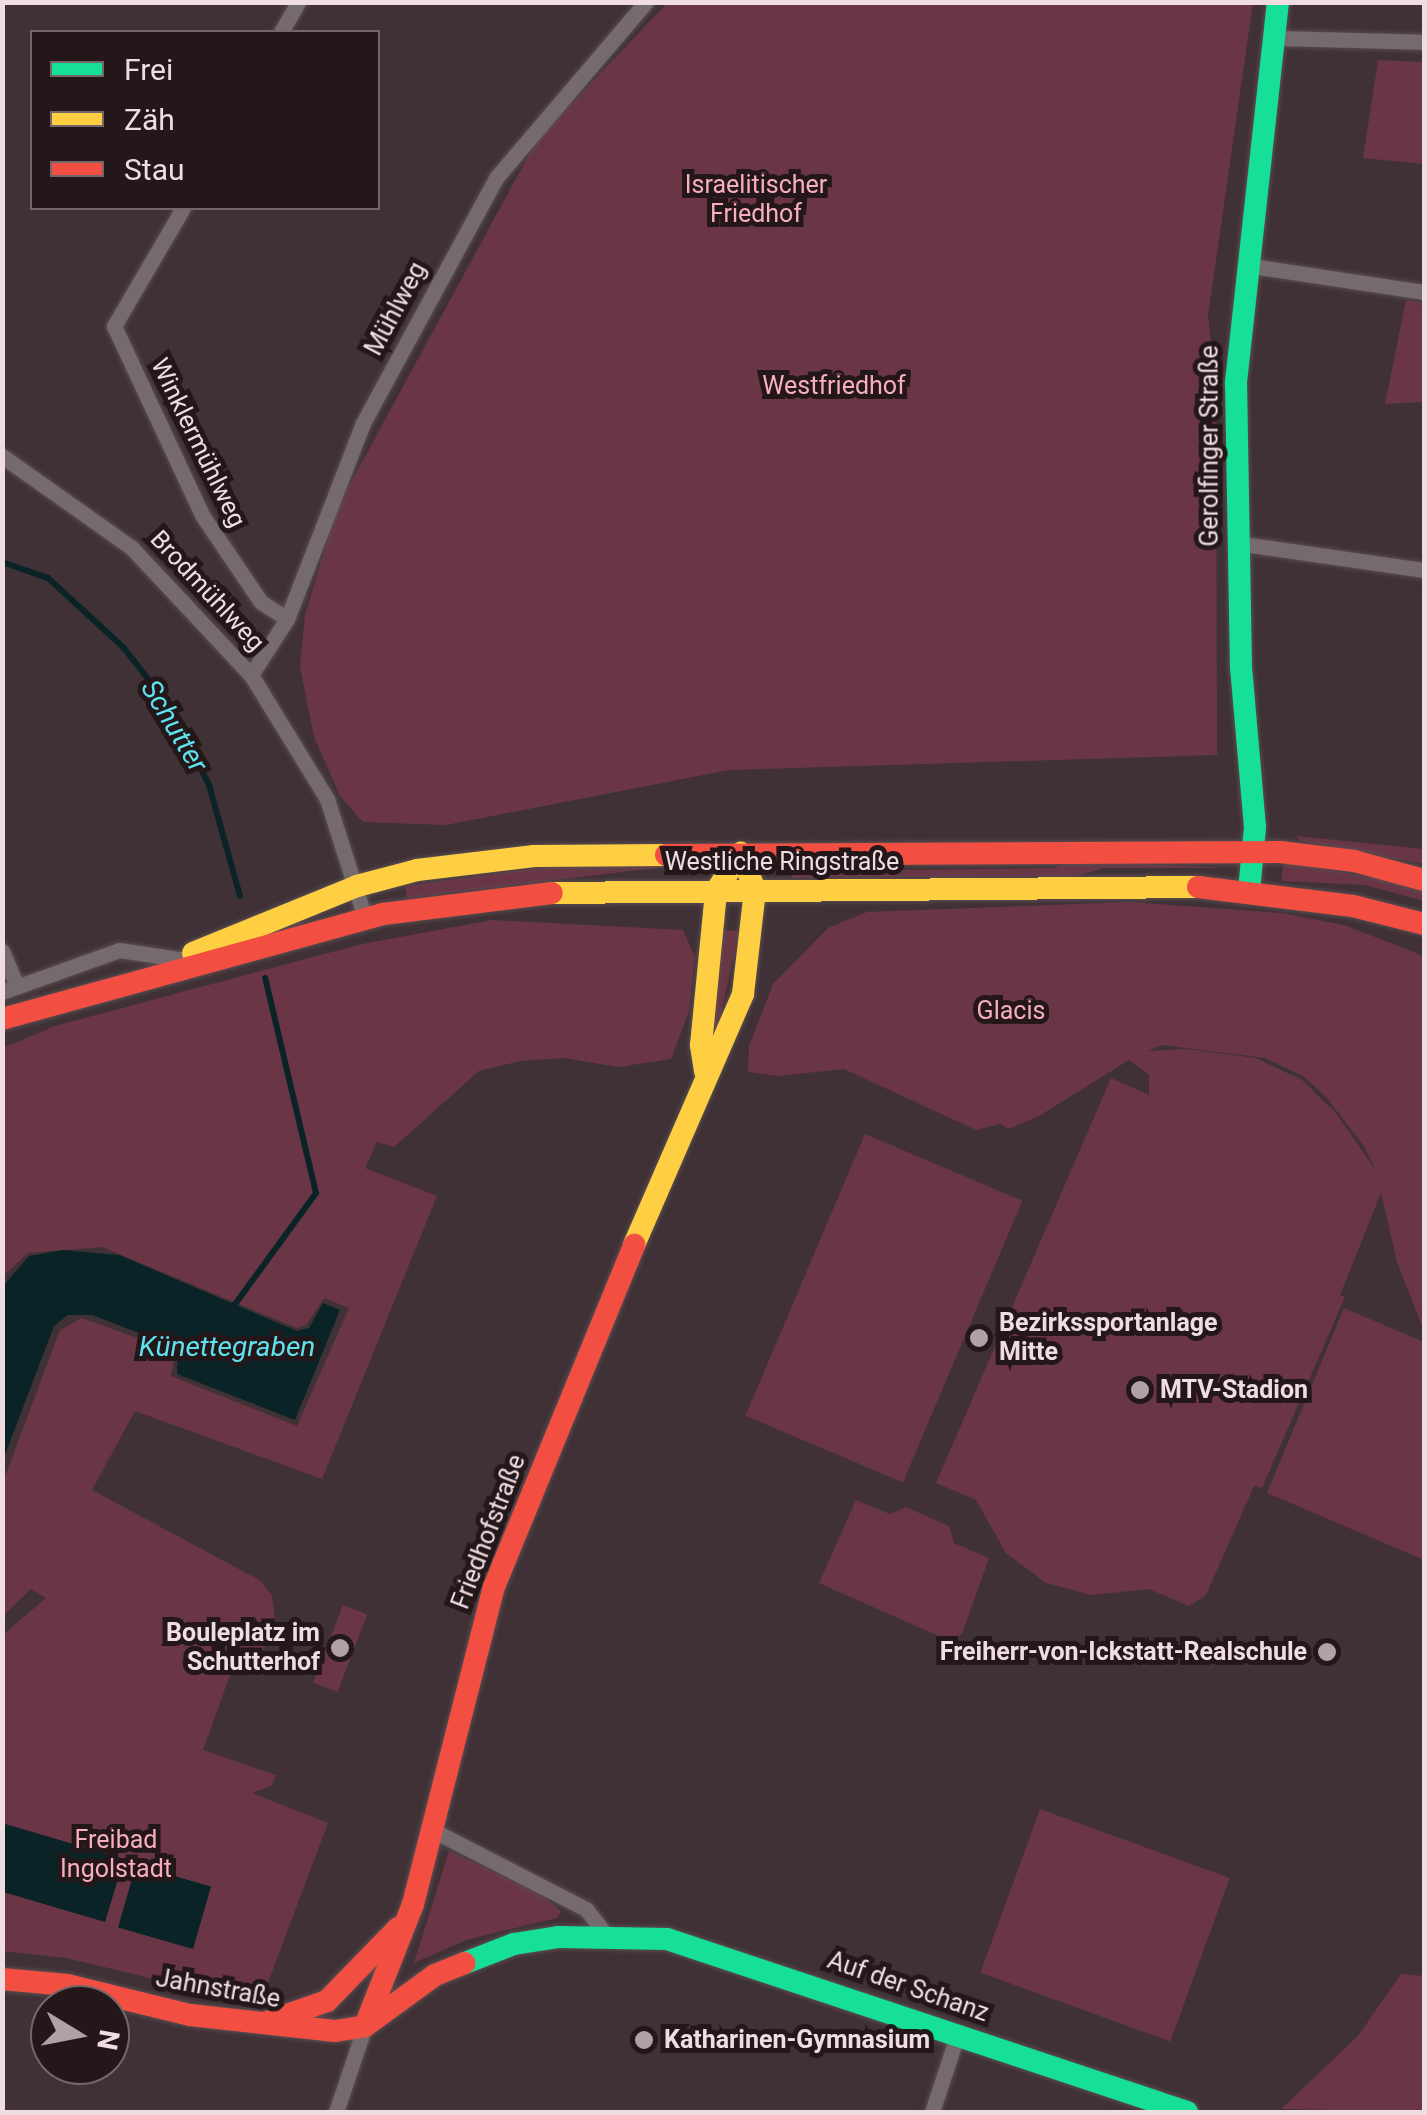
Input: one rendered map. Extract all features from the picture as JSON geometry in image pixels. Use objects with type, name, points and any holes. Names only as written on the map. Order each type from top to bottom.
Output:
[{"type":"street","points":[[282,30],[298,2]]},
{"type":"street","name":"Mühlweg","points":[[251,675],[287,618],[363,423],[496,178],[646,2]]},
{"type":"street","name":"Gerolfinger Straße","points":[[1249,891],[1254,851],[1236,544],[1236,382],[1244,265],[1278,2]]},
{"type":"street","points":[[1276,38],[1424,42]]},
{"type":"street","name":"Winklermühlweg","points":[[182,210],[114,326],[202,515],[262,602],[287,618]]},
{"type":"street","points":[[1244,265],[1424,292]]},
{"type":"street","name":"Brodmühlweg","points":[[2,456],[132,548],[251,675],[326,799],[365,918]]},
{"type":"street","points":[[1236,544],[1424,570]]},
{"type":"street","name":"Westliche Ringstraße","points":[[156,973],[180,959],[357,886],[416,870],[534,856],[1254,851],[1354,861],[1424,880]]},
{"type":"street","name":"Friedhofstraße","points":[[366,2026],[413,1904],[494,1586],[704,1071],[743,994],[756,890],[741,853]]},
{"type":"street","name":"Friedhofstraße","points":[[704,1071],[701,1045],[716,891],[741,853]]},
{"type":"street","name":"Westliche Ringstraße","points":[[2,1020],[156,973],[365,918],[530,893],[1249,891],[1421,923]]},
{"type":"street","points":[[2,951],[10,989],[119,950],[180,959]]},
{"type":"street","points":[[434,1831],[586,1910],[607,1936]]},
{"type":"street","points":[[257,2024],[327,2002],[393,1938],[413,1904]]},
{"type":"street","name":"Auf der Schanz","points":[[366,2026],[421,1984],[470,1958],[559,1937],[607,1936],[699,1945],[1187,2112]]},
{"type":"street","name":"Jahnstraße","points":[[2,1980],[44,1981],[257,2024],[312,2031],[366,2026]]},
{"type":"street","points":[[336,2112],[366,2026]]},
{"type":"street","points":[[932,2112],[958,2033]]},
{"type":"green space","name":"Westfriedhof","points":[[668,2],[1253,3],[1208,316],[1216,381],[1217,755],[729,770],[446,825],[363,822],[340,796],[314,737],[300,667],[305,615],[337,508],[537,140]]},
{"type":"green space","points":[[1378,60],[1424,62],[1423,164],[1363,158]]},
{"type":"green space","points":[[1406,300],[1424,303],[1424,402],[1385,404]]},
{"type":"green space","points":[[1297,836],[1424,849],[1424,864],[1300,841]]},
{"type":"green space","points":[[1073,861],[1230,868],[1103,868],[1079,876],[792,878],[792,871],[1054,868]]},
{"type":"green space","points":[[1284,862],[1390,881],[1424,892],[1424,901],[1365,885],[1281,881]]},
{"type":"green space","points":[[680,865],[407,898],[405,886],[545,867]]},
{"type":"green space","name":"Glacis","points":[[1130,902],[1282,913],[1344,925],[1424,956],[1424,1331],[1397,1262],[1381,1193],[1340,1295],[1345,1297],[1262,1488],[1254,1486],[1206,1595],[1189,1606],[1149,1589],[1092,1595],[1046,1583],[1006,1553],[976,1500],[936,1483],[1111,1078],[1149,1095],[1149,1075],[1129,1060],[1039,1116],[1009,1129],[1000,1124],[976,1130],[844,1069],[778,1076],[748,1072],[749,1046],[773,984],[828,928],[867,912]],"holes":[[[1162,1045],[1265,1058],[1303,1076],[1326,1097],[1364,1146],[1377,1172],[1336,1113],[1302,1080],[1256,1058],[1188,1049],[1148,1051]]]},
{"type":"green space","name":"Freibad Ingolstadt","points":[[492,920],[683,930],[695,957],[689,1011],[671,1059],[618,1067],[564,1058],[520,1061],[479,1071],[394,1147],[377,1142],[365,1168],[437,1196],[322,1479],[135,1411],[92,1490],[261,1581],[272,1596],[275,1617],[264,1649],[230,1675],[203,1750],[276,1775],[271,1786],[252,1793],[328,1823],[260,2004],[66,1958],[3,1951],[3,1635],[46,1598],[31,1589],[3,1616],[3,1482],[60,1330],[82,1318],[165,1348],[174,1360],[171,1376],[297,1426],[349,1308],[324,1298],[306,1325],[297,1328],[102,1247],[28,1253],[3,1276],[3,1048],[55,1026],[362,944]]},
{"type":"green space","points":[[721,930],[739,931],[715,1041],[706,1033]]},
{"type":"green space","points":[[865,1134],[1022,1201],[903,1482],[745,1416]]},
{"type":"green space","points":[[1344,1308],[1424,1342],[1424,1560],[1267,1493]]},
{"type":"green space","points":[[856,1500],[890,1514],[906,1507],[949,1526],[954,1543],[989,1558],[962,1634],[950,1641],[819,1583]]},
{"type":"green space","name":"Bouleplatz im Schutterhof","points":[[343,1605],[367,1614],[338,1692],[313,1682]]},
{"type":"green space","points":[[1040,1809],[1230,1878],[1170,2042],[980,1973]]},
{"type":"green space","points":[[449,1851],[539,1893],[561,1911],[557,1918],[466,1940],[414,1963]]},
{"type":"green space","points":[[1401,1974],[1424,1976],[1424,2112],[1281,2109],[1358,2036]]},
{"type":"water","name":"Künettegraben","points":[[63,1250],[119,1255],[297,1331],[309,1328],[323,1303],[340,1310],[295,1420],[177,1374],[178,1351],[157,1340],[92,1315],[68,1315],[54,1326],[3,1460],[3,1286],[29,1256]]},
{"type":"water","points":[[2,1823],[124,1859],[105,1922],[3,1892]]},
{"type":"water","points":[[136,1865],[211,1886],[193,1949],[118,1927]]},
{"type":"waterway","name":"Schutter","points":[[2,562],[48,578],[124,648],[169,706],[209,785],[240,896]]},
{"type":"waterway","name":"Schutter","points":[[233,1307],[316,1193],[265,978]]},
{"type":"traffic: fast","points":[[1249,891],[1255,827],[1241,668],[1236,382],[1278,2]]},
{"type":"traffic: fast","points":[[465,1963],[514,1944],[559,1937],[667,1939],[1187,2112]]},
{"type":"traffic: slow","points":[[705,1071],[701,1045],[716,891],[741,853]]},
{"type":"traffic: slow","points":[[634,1245],[743,994],[755,890],[741,853]]},
{"type":"traffic: slow","points":[[193,953],[357,886],[417,870],[534,856],[666,855]]},
{"type":"traffic: slow","points":[[552,893],[1198,887]]},
{"type":"traffic: jam","points":[[666,855],[1280,852],[1354,861],[1424,880]]},
{"type":"traffic: jam","points":[[1198,887],[1353,906],[1424,924]]},
{"type":"traffic: jam","points":[[2,1019],[383,914],[552,893]]},
{"type":"traffic: jam","points":[[365,2026],[413,1904],[494,1587],[634,1245]]},
{"type":"traffic: jam","points":[[270,2021],[327,2001],[398,1928]]},
{"type":"traffic: jam","points":[[2,1979],[67,1985],[190,2015],[335,2031],[365,2026],[435,1975],[465,1963]]},
{"type":"place","name":"Bezirkssportanlage Mitte","points":[[979,1338]]},
{"type":"place","name":"MTV-Stadion","points":[[1140,1390]]},
{"type":"place","name":"Bouleplatz im Schutterhof","points":[[340,1648]]},
{"type":"place","name":"Freiherr-von-Ickstatt-Realschule","points":[[1327,1652]]},
{"type":"place","name":"Katharinen-Gymnasium","points":[[644,2040]]},
{"type":"park label","name":"Israelitischer Friedhof","points":[[756,200]]}]
